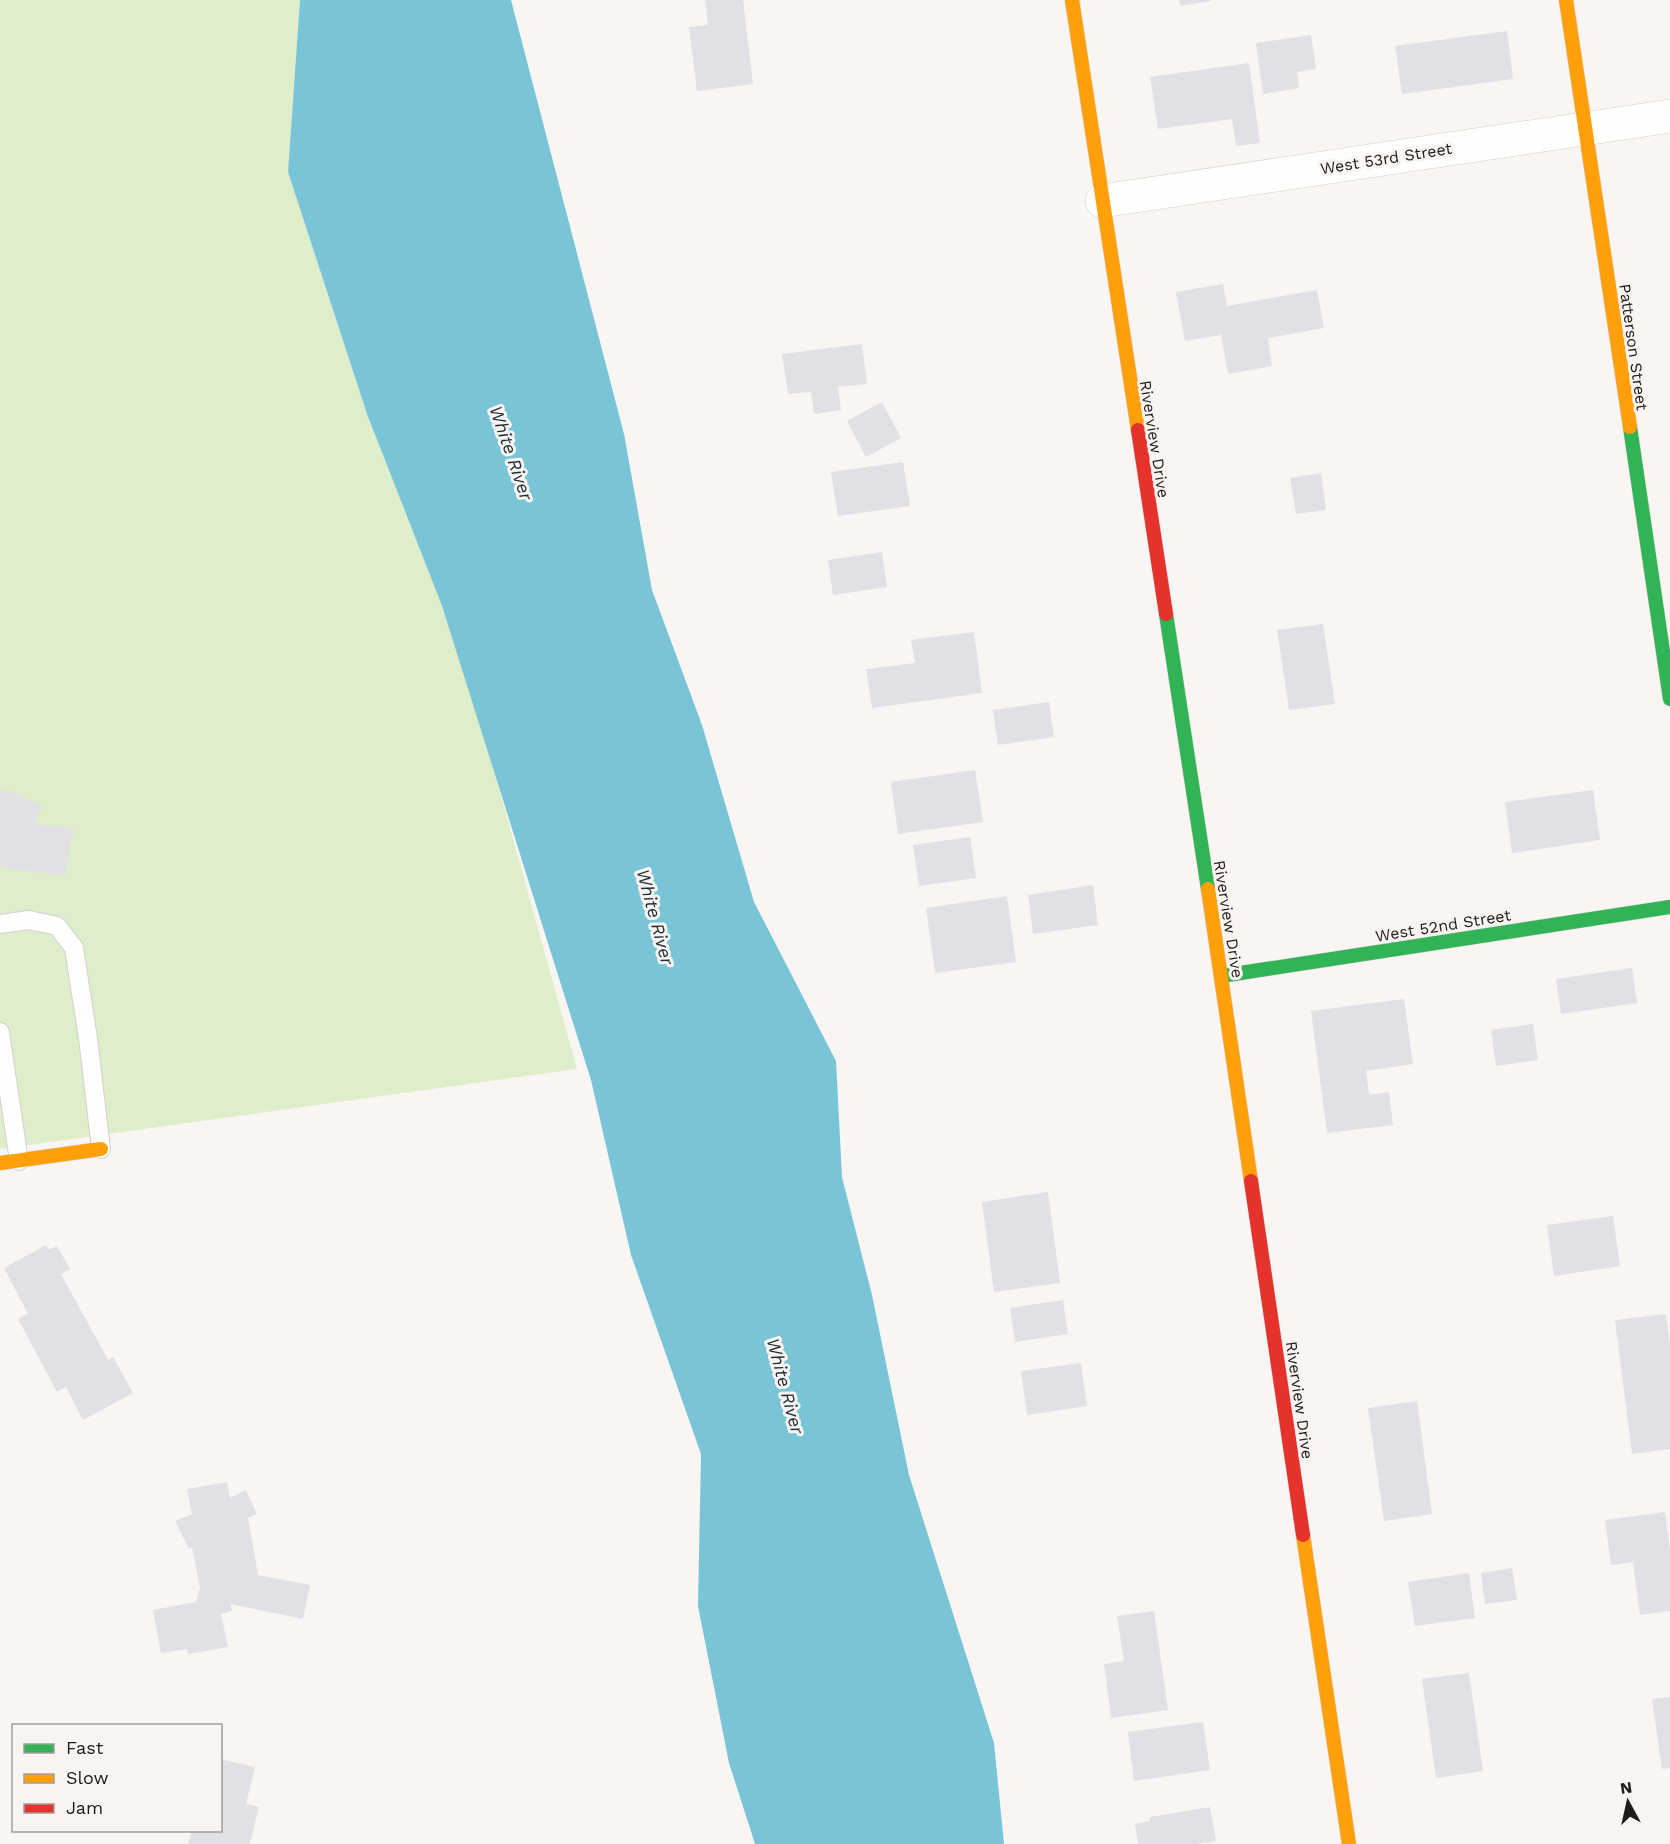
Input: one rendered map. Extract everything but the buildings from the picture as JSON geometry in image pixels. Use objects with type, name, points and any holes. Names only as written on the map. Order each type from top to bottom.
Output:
[{"type":"street","name":"Riverview Drive","points":[[1072,0],[1221,976],[1349,1844]]},
{"type":"street","name":"Patterson Street","points":[[1566,0],[1670,699]]},
{"type":"street","name":"West 53rd Street","points":[[1102,201],[1670,116]]},
{"type":"street","name":"West 52nd Street","points":[[1221,976],[1670,907]]},
{"type":"street","points":[[0,1163],[101,1149]]},
{"type":"lane","points":[[0,924],[29,920],[57,926],[74,948],[88,1038],[101,1149]]},
{"type":"lane","points":[[0,1032],[19,1161]]},
{"type":"green space","points":[[0,0],[300,0],[288,172],[367,414],[442,606],[495,774],[577,1069],[0,1149]]},
{"type":"water","name":"White River","points":[[300,0],[511,0],[624,434],[652,590],[702,725],[754,902],[836,1061],[842,1177],[872,1295],[909,1475],[994,1743],[1004,1844],[755,1844],[729,1763],[698,1606],[701,1454],[631,1255],[591,1080],[442,606],[367,414],[288,172]]},
{"type":"traffic: fast","points":[[1630,427],[1670,699]]},
{"type":"traffic: fast","points":[[1166,614],[1208,889]]},
{"type":"traffic: fast","points":[[1221,976],[1670,907]]},
{"type":"traffic: slow","points":[[1072,0],[1138,430]]},
{"type":"traffic: slow","points":[[1566,0],[1630,427]]},
{"type":"traffic: slow","points":[[1208,889],[1251,1181]]},
{"type":"traffic: slow","points":[[0,1163],[101,1149]]},
{"type":"traffic: slow","points":[[1303,1535],[1349,1844]]},
{"type":"traffic: jam","points":[[1138,430],[1166,614]]},
{"type":"traffic: jam","points":[[1251,1181],[1303,1535]]}]
